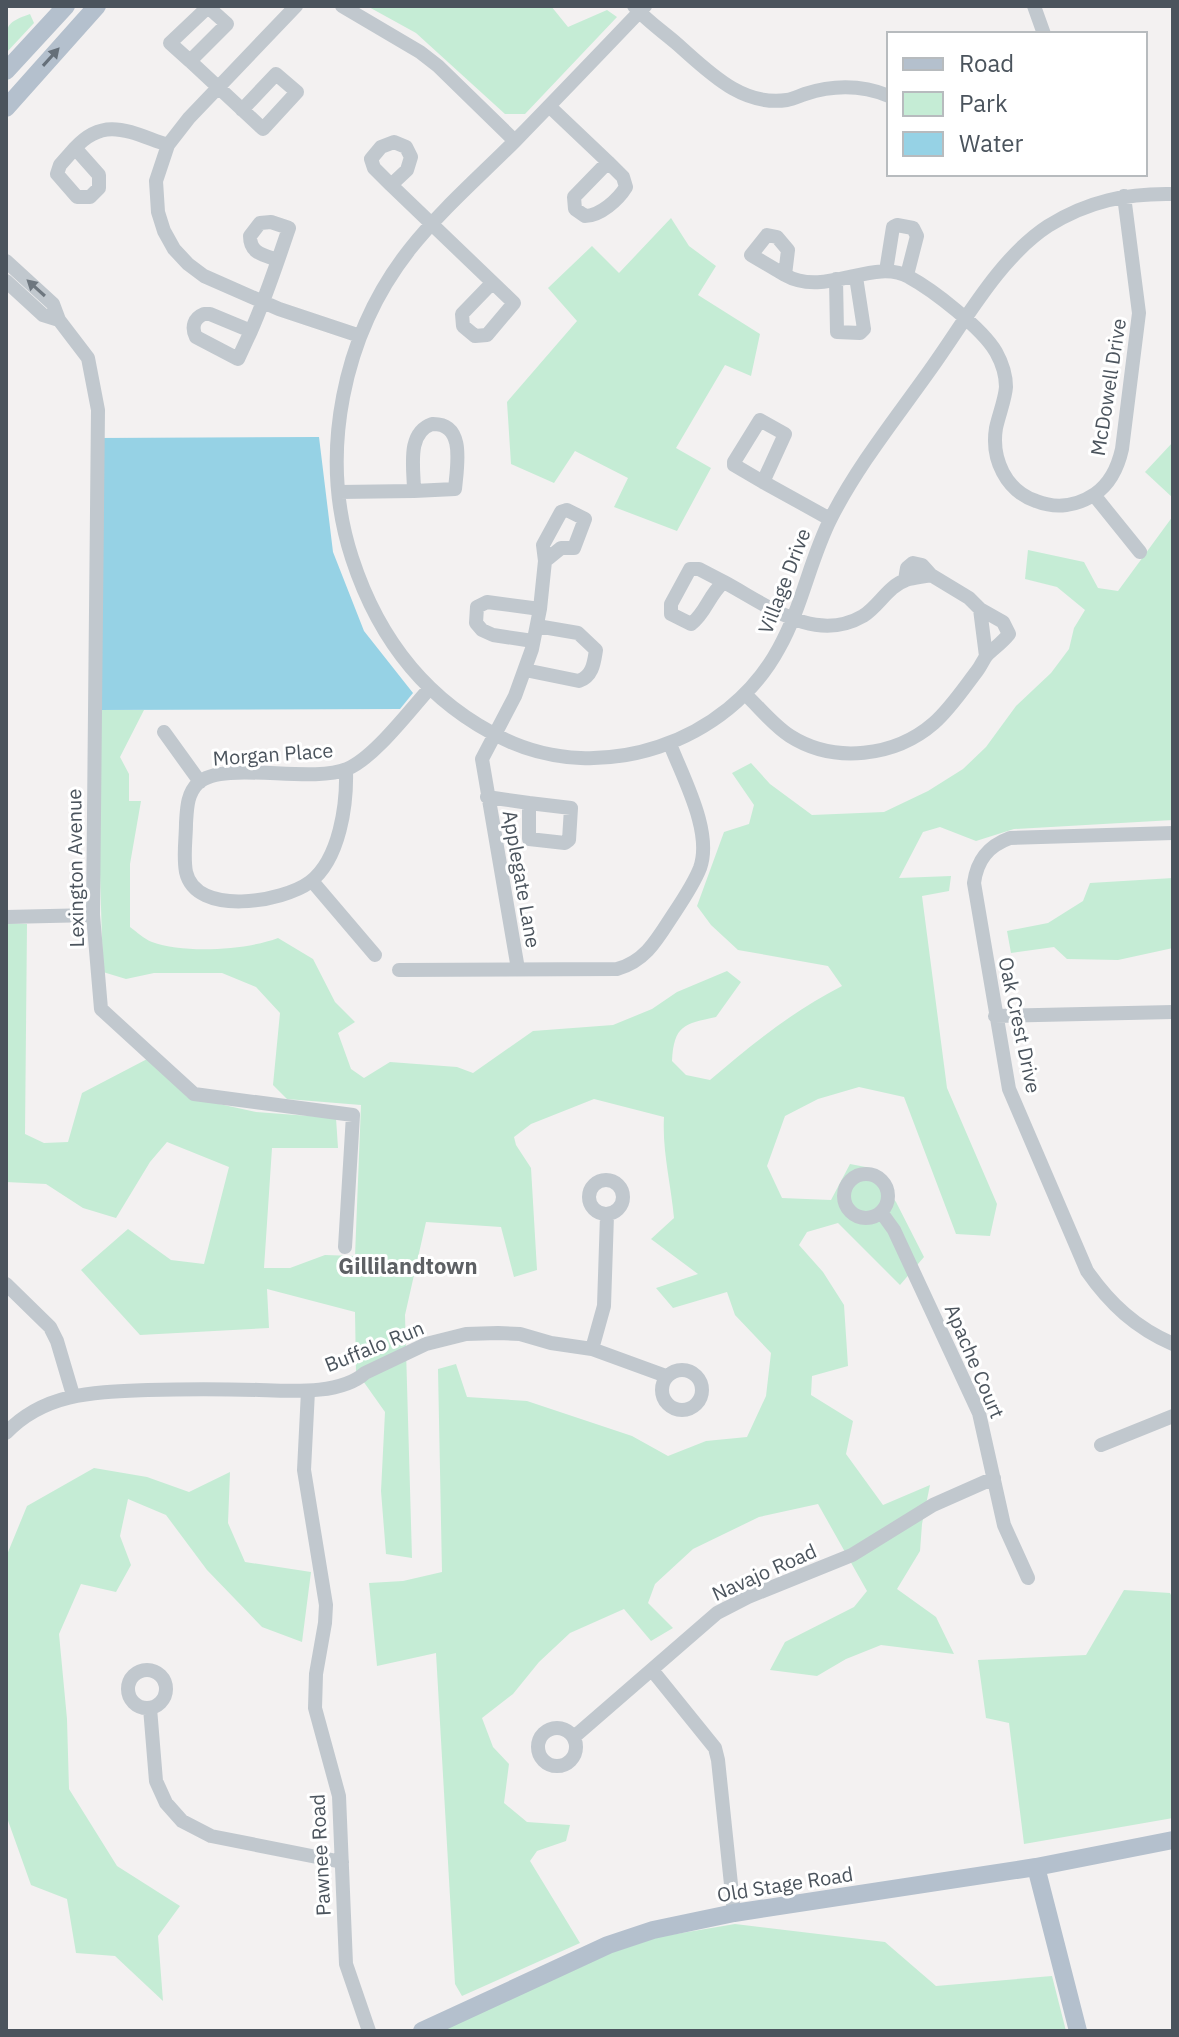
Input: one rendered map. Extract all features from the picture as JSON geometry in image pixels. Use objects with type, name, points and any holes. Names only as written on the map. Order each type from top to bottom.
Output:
[{"type":"main road","points":[[6,71],[66,6]]},
{"type":"main road","points":[[6,108],[97,6]]},
{"type":"main road","name":"Old Stage Road","points":[[422,2031],[608,1945],[653,1930],[734,1913],[1036,1867],[1173,1840]]},
{"type":"main road","points":[[1036,1867],[1078,2031]]},
{"type":"street","points":[[296,6],[218,87],[168,145],[158,171],[158,212],[169,240],[188,264],[204,276],[264,302],[360,336]]},
{"type":"street","points":[[342,6],[438,66],[515,141]]},
{"type":"street","points":[[1034,6],[1043,32]]},
{"type":"street","points":[[639,8],[723,83],[744,94],[775,101],[790,100],[828,88],[845,87],[887,95]]},
{"type":"street","name":"Village Drive","points":[[639,8],[549,106],[432,224],[391,276],[360,336],[341,407],[337,442],[339,492],[348,547],[374,613],[413,672],[430,688],[467,719],[526,749],[569,757],[633,755],[670,744],[711,722],[745,694],[772,661],[830,519],[856,474],[1011,258],[1036,235],[1085,207],[1124,196],[1173,194]]},
{"type":"street","points":[[190,61],[242,110]]},
{"type":"street","points":[[549,106],[608,162]]},
{"type":"street","points":[[75,148],[92,132],[107,128],[168,145]]},
{"type":"street","points":[[391,185],[492,283]]},
{"type":"street","name":"McDowell Drive","points":[[1094,495],[1110,479],[1119,462],[1138,339],[1139,313],[1124,196]]},
{"type":"street","points":[[251,331],[264,302],[289,228],[265,221],[255,226],[250,236],[252,246],[256,252],[278,260]]},
{"type":"street","points":[[886,271],[893,227],[913,228],[917,236],[907,275]]},
{"type":"street","name":"Lexington Avenue","points":[[6,261],[53,304],[59,320],[88,358],[98,410],[93,915],[101,1009],[194,1094],[353,1115],[345,1247]]},
{"type":"street","points":[[785,275],[804,282],[825,283],[886,271],[907,275],[966,319],[989,341],[998,355],[1005,379],[1006,389],[995,442],[1000,468],[1007,480],[1027,497],[1045,504],[1065,505],[1094,495],[1140,552]]},
{"type":"street","points":[[836,279],[837,332],[860,333],[864,329],[856,277]]},
{"type":"street","points":[[6,281],[43,315],[59,320]]},
{"type":"street","points":[[339,492],[414,491],[455,489],[457,441],[445,426],[432,424],[417,436],[414,491]]},
{"type":"street","points":[[763,482],[830,519]]},
{"type":"street","name":"Applegate Lane","points":[[518,969],[482,759],[525,670],[537,626],[545,561]]},
{"type":"street","points":[[724,582],[792,618],[815,627],[831,627],[865,615],[893,587],[905,580],[931,575],[1003,622],[1009,634],[1001,645],[986,656],[980,668],[935,722],[908,741],[892,747],[865,753],[827,750],[789,736],[745,694]]},
{"type":"street","points":[[533,641],[493,635],[482,630],[475,615],[477,607],[487,602],[540,609]]},
{"type":"street","points":[[980,609],[986,656]]},
{"type":"street","points":[[525,670],[579,681],[590,673],[594,663],[596,650],[578,633],[537,626]]},
{"type":"street","name":"Morgan Place","points":[[346,770],[342,823],[330,852],[312,881],[286,894],[247,901],[210,897],[197,890],[186,872],[187,804],[200,782],[219,773],[316,775],[346,770],[367,756],[430,688]]},
{"type":"street","points":[[164,732],[200,782]]},
{"type":"street","name":"Applegate Lane","points":[[399,970],[617,969],[636,962],[655,943],[694,880],[702,860],[704,845],[698,817],[670,744]]},
{"type":"street","name":"Applegate Lane","points":[[487,797],[529,803]]},
{"type":"street","name":"Oak Crest Drive","points":[[1173,833],[1010,838],[1000,841],[984,854],[974,883],[1009,1089],[1087,1271],[1125,1316],[1156,1337],[1173,1344]]},
{"type":"street","points":[[312,881],[375,955]]},
{"type":"street","points":[[6,917],[93,915]]},
{"type":"street","points":[[995,1016],[1173,1012]]},
{"type":"street","name":"Apache Court","points":[[881,1212],[894,1230],[979,1413],[1004,1525],[1028,1578]]},
{"type":"street","points":[[592,1349],[604,1306],[607,1215]]},
{"type":"street","points":[[6,1284],[50,1327],[73,1395]]},
{"type":"street","name":"Buffalo Run","points":[[6,1433],[35,1410],[73,1395],[202,1388],[308,1391],[349,1382],[426,1344],[466,1334],[520,1334],[551,1343],[592,1349],[666,1376]]},
{"type":"street","name":"Pawnee Road","points":[[308,1391],[304,1470],[326,1605],[316,1674],[315,1708],[336,1778],[346,1964],[369,2031]]},
{"type":"street","points":[[1101,1445],[1173,1416]]},
{"type":"street","name":"Navajo Road","points":[[574,1737],[717,1613],[748,1597],[852,1555],[933,1505],[994,1478]]},
{"type":"street","points":[[652,1670],[715,1748],[734,1913]]},
{"type":"street","points":[[150,1708],[156,1781],[166,1803],[182,1821],[211,1836],[342,1862]]},
{"type":"green space","points":[[367,6],[551,6],[568,27],[607,10],[617,17],[525,114],[505,114],[416,33]]},
{"type":"green space","points":[[30,14],[34,23],[6,53],[8,27],[15,20]]},
{"type":"green space","points":[[671,218],[689,246],[716,266],[698,295],[760,334],[751,376],[725,365],[676,448],[711,468],[677,531],[614,507],[628,478],[575,451],[554,483],[511,464],[507,402],[577,321],[548,288],[592,246],[619,273]]},
{"type":"green space","points":[[1173,442],[1173,498],[1145,472]]},
{"type":"green space","points":[[1173,516],[1173,820],[1014,829],[976,841],[940,827],[923,832],[899,878],[951,876],[949,891],[922,896],[947,1088],[997,1204],[990,1236],[956,1234],[904,1097],[859,1087],[818,1099],[785,1116],[767,1166],[782,1198],[831,1200],[850,1164],[871,1168],[896,1202],[924,1257],[900,1285],[838,1223],[807,1232],[799,1245],[823,1272],[844,1305],[848,1366],[812,1376],[811,1395],[853,1421],[846,1454],[883,1505],[930,1485],[920,1551],[897,1589],[936,1617],[954,1654],[881,1645],[846,1659],[817,1676],[770,1670],[785,1642],[854,1607],[867,1591],[818,1504],[759,1517],[693,1549],[655,1584],[648,1603],[673,1628],[651,1641],[624,1609],[570,1633],[539,1662],[513,1694],[482,1718],[493,1747],[509,1764],[504,1803],[527,1822],[570,1825],[566,1841],[537,1851],[530,1861],[580,1943],[462,1996],[455,1984],[436,1653],[377,1666],[369,1583],[403,1581],[442,1572],[438,1369],[456,1364],[467,1397],[527,1401],[632,1436],[668,1456],[706,1441],[747,1437],[766,1396],[771,1353],[735,1315],[727,1292],[673,1308],[656,1288],[698,1274],[651,1239],[674,1218],[665,1155],[664,1117],[594,1099],[531,1124],[514,1137],[531,1168],[537,1270],[514,1277],[501,1227],[426,1222],[405,1315],[412,1558],[386,1554],[381,1491],[385,1412],[356,1371],[355,1312],[267,1289],[269,1328],[140,1335],[81,1270],[128,1229],[171,1260],[204,1264],[229,1167],[167,1142],[150,1162],[116,1218],[83,1208],[46,1184],[6,1182],[6,923],[27,924],[25,1134],[44,1143],[68,1142],[82,1093],[151,1057],[187,1097],[256,1112],[336,1118],[338,1148],[272,1148],[264,1268],[290,1268],[325,1255],[355,1256],[361,1105],[287,1099],[273,1085],[280,1013],[256,987],[222,973],[154,973],[126,979],[103,972],[95,710],[144,710],[120,757],[129,774],[129,801],[141,801],[130,864],[130,927],[152,942],[181,948],[233,948],[278,938],[313,959],[335,1002],[355,1022],[338,1033],[351,1069],[364,1078],[390,1062],[457,1067],[473,1073],[533,1031],[613,1025],[652,1009],[677,992],[727,971],[741,982],[716,1017],[683,1028],[673,1049],[672,1061],[686,1075],[710,1080],[773,1029],[842,986],[828,966],[738,950],[711,925],[697,906],[724,832],[749,824],[754,805],[732,773],[751,763],[770,784],[812,815],[884,812],[928,791],[963,769],[986,747],[1016,706],[1051,673],[1069,649],[1074,628],[1085,610],[1057,587],[1025,579],[1028,550],[1084,562],[1098,588],[1118,591]]},
{"type":"green space","points":[[1173,878],[1173,948],[1118,960],[1067,959],[1054,947],[1011,953],[1007,931],[1048,923],[1083,901],[1090,883]]},
{"type":"green space","points":[[94,1468],[147,1477],[189,1492],[230,1472],[228,1523],[245,1562],[311,1572],[302,1642],[262,1627],[207,1570],[166,1515],[128,1499],[120,1536],[131,1565],[116,1592],[81,1584],[59,1634],[67,1719],[69,1789],[117,1866],[180,1906],[158,1936],[163,2001],[115,1956],[76,1953],[67,1899],[31,1885],[6,1815],[6,1557],[27,1506]]},
{"type":"green space","points":[[1124,1590],[1170,1593],[1173,1599],[1173,1818],[1024,1844],[1009,1723],[986,1718],[978,1660],[1086,1655]]},
{"type":"green space","points":[[735,1924],[885,1942],[936,1986],[1052,1976],[1066,2031],[441,2031],[613,1952],[658,1937]]},
{"type":"water","points":[[319,437],[333,552],[364,631],[413,693],[400,709],[95,710],[98,438]]},
{"type":"district","name":"Gillilandtown","points":[[408,1265]]}]
